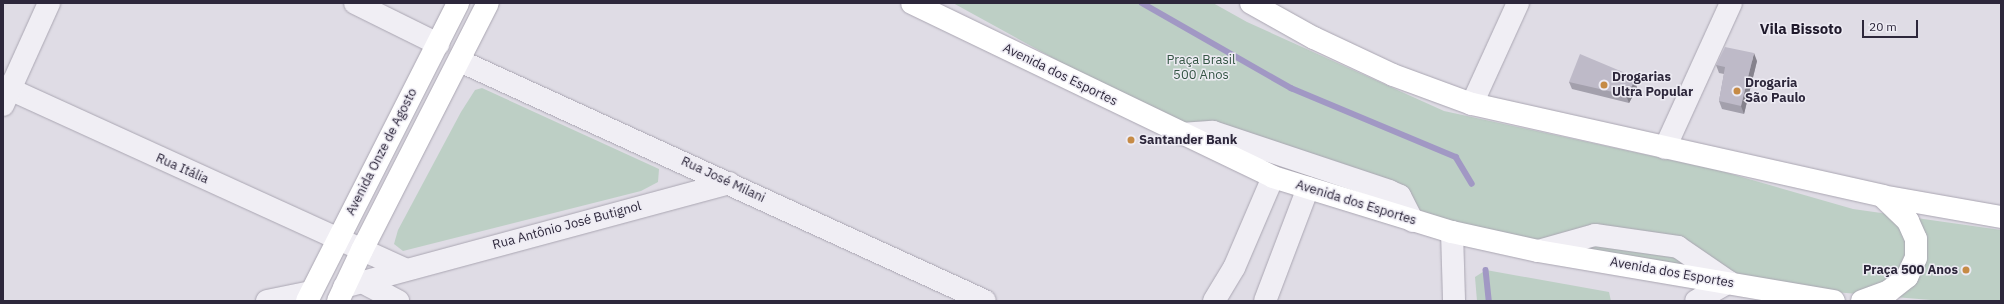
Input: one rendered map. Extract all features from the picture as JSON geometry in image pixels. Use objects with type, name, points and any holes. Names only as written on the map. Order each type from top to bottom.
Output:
[{"type":"main road","name":"Avenida Onze de Agosto","points":[[309,296],[458,3]]},
{"type":"main road","name":"Avenida Onze de Agosto","points":[[348,290],[362,250],[460,61],[488,3]]},
{"type":"main road","name":"Avenida dos Esportes","points":[[912,3],[1273,178],[1452,232],[1538,250],[1834,301]]},
{"type":"main road","points":[[1251,3],[1314,38],[1393,75],[1472,104],[1882,196],[2001,217]]},
{"type":"main road","points":[[1862,301],[1889,291],[1907,277],[1916,258],[1916,239],[1908,222],[1882,196]]},
{"type":"street","points":[[6,94],[50,3]]},
{"type":"street","points":[[355,3],[438,44]]},
{"type":"street","points":[[1472,104],[1518,3]]},
{"type":"street","points":[[1665,148],[1731,3]]},
{"type":"street","name":"Rua José Milani","points":[[460,61],[985,301]]},
{"type":"street","name":"Rua Itália","points":[[6,94],[404,269]]},
{"type":"street","points":[[1181,134],[1213,132],[1395,194],[1405,202],[1412,221]]},
{"type":"street","points":[[1214,301],[1234,268],[1273,178]]},
{"type":"street","name":"Rua Antônio José Butignol","points":[[348,290],[404,269],[729,183]]},
{"type":"street","points":[[1265,301],[1308,188]]},
{"type":"street","points":[[1452,232],[1454,301]]},
{"type":"street","points":[[404,269],[408,301]]},
{"type":"street","points":[[1696,301],[1729,282]]},
{"type":"street","points":[[348,290],[398,301]]},
{"type":"street","points":[[267,301],[309,296]]},
{"type":"green space","name":"Praça Brasil 500 Anos","points":[[953,3],[1213,3],[1247,22],[1444,111],[1721,171],[1853,209],[2001,230],[2001,301],[1943,301],[1834,292],[1638,265],[1454,222],[1178,127]]},
{"type":"green space","points":[[482,88],[659,169],[658,182],[641,191],[403,251],[394,244],[398,230],[461,112],[475,90]]},
{"type":"green space","points":[[1486,270],[1609,292],[1611,301],[1477,301],[1475,277]]},
{"type":"building","name":"Drogaria São Paulo","points":[[1725,47],[1754,53],[1741,106],[1719,101],[1725,67],[1716,65]]},
{"type":"building","name":"Drogarias Ultra Popular","points":[[1580,54],[1630,75],[1635,81],[1626,95],[1569,82]]},
{"type":"waterway","points":[[1142,3],[1291,88],[1456,157],[1472,184]]},
{"type":"waterway","points":[[1486,270],[1489,301]]},
{"type":"place","name":"Drogarias Ultra Popular","points":[[1604,85]]},
{"type":"place","name":"Drogaria São Paulo","points":[[1737,91]]},
{"type":"place","name":"Santander Bank","points":[[1131,140]]},
{"type":"place","name":"Praça 500 Anos","points":[[1966,270]]},
{"type":"district","name":"Vila Bissoto","points":[[1801,29]]}]
